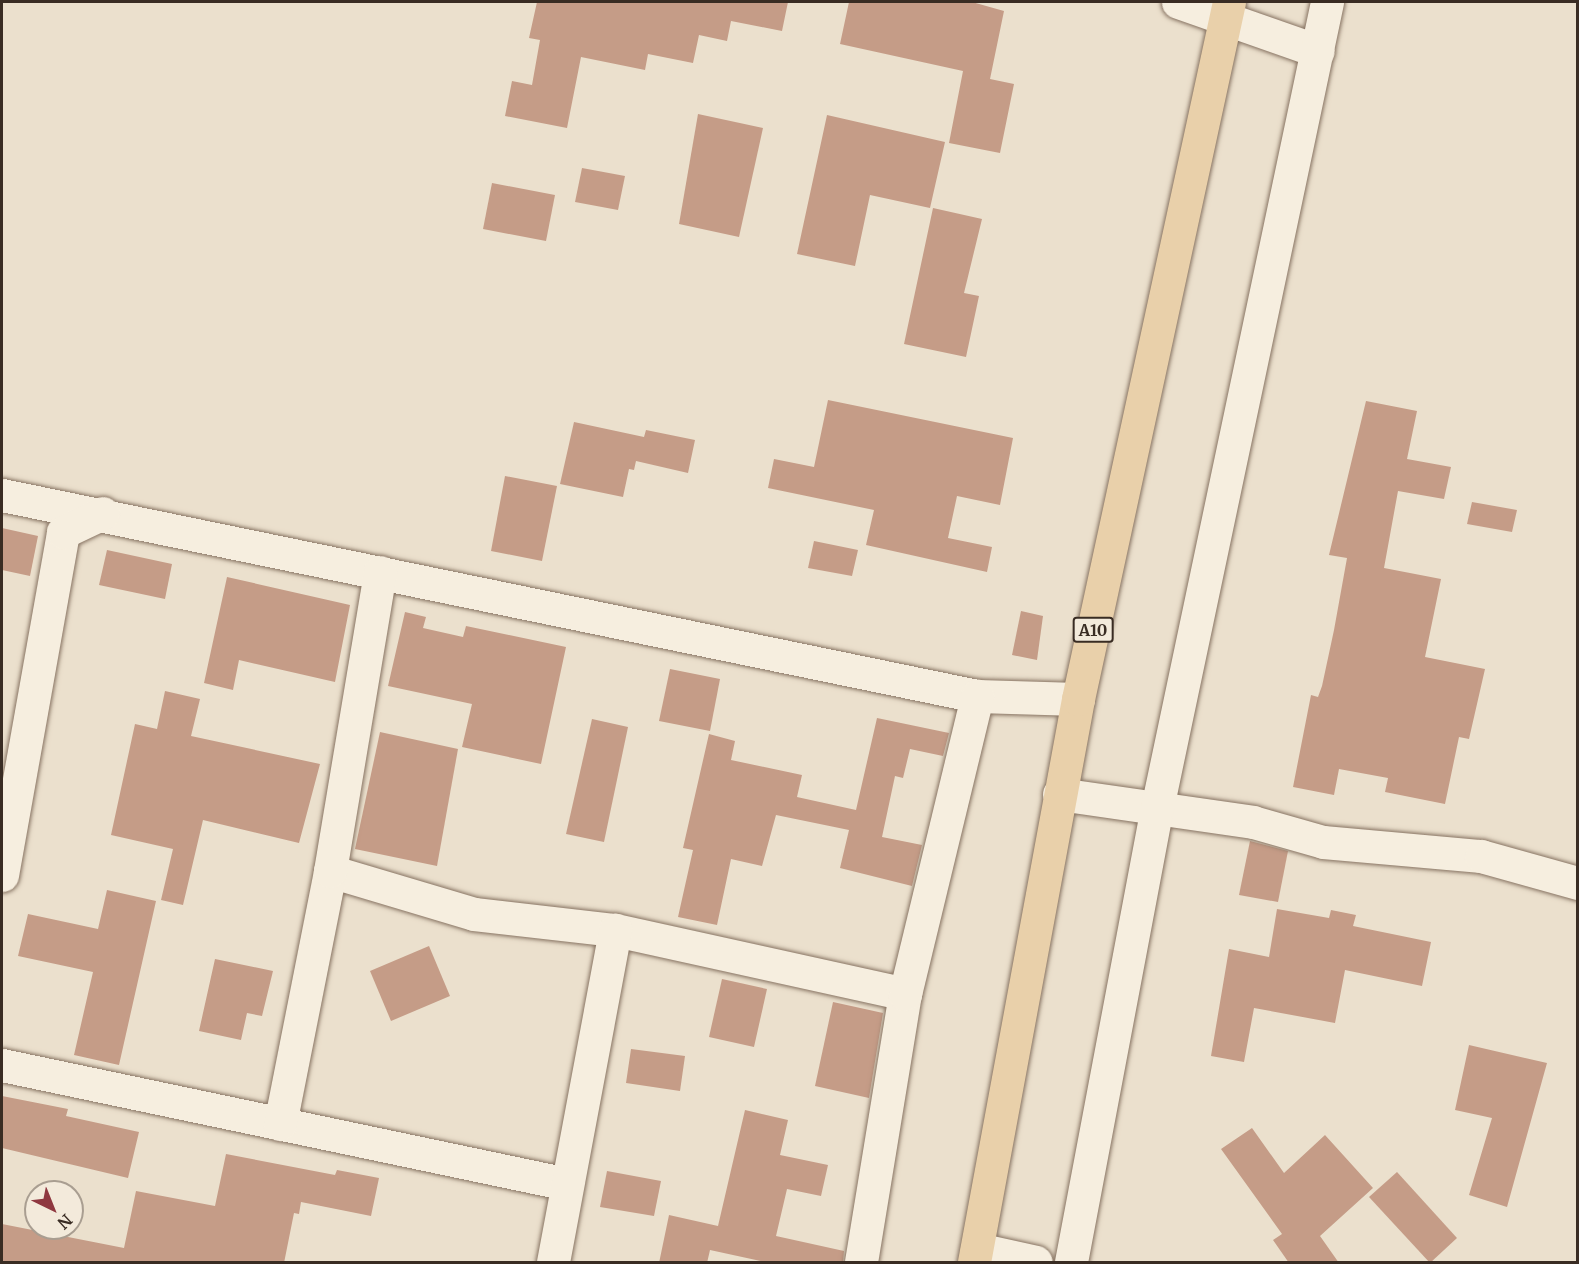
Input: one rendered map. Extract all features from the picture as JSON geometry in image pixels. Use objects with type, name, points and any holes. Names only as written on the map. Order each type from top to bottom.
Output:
[{"type":"main road","name":"A10","points":[[975,1256],[1078,699],[1228,10]]},
{"type":"street","points":[[1178,2],[1228,10],[1318,51]]},
{"type":"street","points":[[1071,1263],[1157,808],[1328,2]]},
{"type":"street","points":[[2,495],[103,513],[977,696],[1078,699]]},
{"type":"street","points":[[2,875],[63,532],[103,513]]},
{"type":"street","points":[[280,1124],[330,871],[380,572]]},
{"type":"street","points":[[861,1263],[905,994],[977,696]]},
{"type":"street","points":[[1059,794],[1253,822],[1323,842],[1481,856],[1578,883]]},
{"type":"street","points":[[330,871],[474,914],[615,930],[905,994]]},
{"type":"street","points":[[553,1263],[615,930]]},
{"type":"street","points":[[2,1065],[567,1184]]},
{"type":"street","points":[[975,1256],[1036,1263]]},
{"type":"building","points":[[537,2],[788,2],[782,31],[731,21],[727,41],[699,35],[693,63],[648,54],[645,70],[581,57],[567,128],[505,116],[512,81],[532,85],[540,40],[529,38]]},
{"type":"building","points":[[849,2],[972,2],[1004,11],[990,79],[1014,84],[1000,153],[949,143],[963,71],[840,44]]},
{"type":"building","points":[[698,114],[763,128],[739,237],[679,224]]},
{"type":"building","points":[[827,115],[945,142],[930,208],[870,195],[855,266],[797,254]]},
{"type":"building","points":[[582,168],[625,176],[618,210],[575,202]]},
{"type":"building","points":[[492,183],[555,195],[546,241],[483,229]]},
{"type":"building","points":[[933,208],[982,219],[964,293],[979,296],[966,357],[904,344]]},
{"type":"building","points":[[828,400],[1013,438],[1000,505],[957,496],[948,538],[992,547],[987,572],[866,545],[874,510],[768,488],[774,459],[814,467]]},
{"type":"building","points":[[1366,401],[1417,411],[1407,459],[1451,467],[1444,499],[1398,491],[1384,568],[1441,579],[1425,657],[1485,669],[1469,739],[1459,737],[1445,804],[1385,792],[1388,778],[1339,769],[1334,795],[1293,787],[1311,695],[1318,697],[1322,686],[1334,630],[1347,558],[1329,555]]},
{"type":"building","points":[[574,422],[644,437],[646,430],[695,440],[688,473],[636,461],[634,470],[629,469],[623,497],[560,484]]},
{"type":"building","points":[[505,476],[557,486],[542,561],[491,551]]},
{"type":"building","points":[[1472,502],[1517,510],[1512,532],[1467,524]]},
{"type":"building","points":[[2,528],[38,536],[30,576],[2,570]]},
{"type":"building","points":[[814,541],[858,550],[852,576],[808,568]]},
{"type":"building","points":[[107,550],[172,564],[165,599],[99,585]]},
{"type":"building","points":[[227,577],[350,605],[335,682],[239,660],[233,690],[204,683]]},
{"type":"building","points":[[1021,611],[1043,616],[1037,660],[1012,655]]},
{"type":"building","points":[[405,612],[426,617],[423,628],[463,637],[466,626],[566,647],[541,764],[462,747],[472,704],[388,686]]},
{"type":"building","points":[[670,669],[720,679],[710,731],[659,721]]},
{"type":"building","points":[[165,691],[200,699],[191,736],[320,764],[299,843],[203,820],[183,905],[161,900],[173,849],[111,835],[135,724],[157,729]]},
{"type":"building","points":[[877,718],[949,733],[943,756],[910,749],[903,778],[895,776],[882,837],[922,845],[912,886],[840,868],[849,830],[776,815],[762,866],[731,859],[717,925],[678,917],[693,850],[683,848],[709,734],[735,741],[731,760],[802,775],[797,797],[856,810]]},
{"type":"building","points":[[592,719],[628,727],[604,842],[566,834]]},
{"type":"building","points":[[380,732],[458,749],[437,866],[355,849]]},
{"type":"building","points":[[1250,841],[1288,851],[1278,902],[1239,895]]},
{"type":"building","points":[[107,890],[156,901],[119,1065],[74,1055],[93,972],[18,956],[28,914],[98,929]]},
{"type":"building","points":[[1277,909],[1329,918],[1331,910],[1356,915],[1353,926],[1431,942],[1422,986],[1345,970],[1335,1023],[1254,1008],[1244,1062],[1211,1056],[1229,949],[1269,957]]},
{"type":"building","points":[[429,946],[450,996],[391,1021],[370,971]]},
{"type":"building","points":[[215,959],[273,971],[262,1016],[247,1013],[241,1040],[199,1031]]},
{"type":"building","points":[[722,979],[767,989],[754,1047],[709,1037]]},
{"type":"building","points":[[833,1002],[883,1013],[869,1098],[815,1086]]},
{"type":"building","points":[[1469,1045],[1547,1063],[1507,1207],[1469,1195],[1492,1118],[1455,1110]]},
{"type":"building","points":[[631,1049],[685,1056],[680,1091],[626,1083]]},
{"type":"building","points":[[2,1096],[68,1109],[66,1116],[139,1132],[128,1178],[2,1148]]},
{"type":"building","points":[[745,1110],[788,1120],[780,1155],[828,1165],[821,1196],[787,1189],[776,1236],[844,1251],[843,1263],[770,1263],[710,1250],[707,1263],[659,1263],[669,1215],[718,1226]]},
{"type":"building","points":[[1252,1128],[1284,1173],[1325,1135],[1373,1188],[1320,1236],[1339,1263],[1289,1263],[1273,1240],[1282,1234],[1221,1149]]},
{"type":"building","points":[[226,1154],[335,1175],[337,1170],[379,1178],[371,1216],[301,1202],[299,1214],[294,1213],[284,1263],[2,1263],[2,1224],[24,1228],[24,1240],[83,1240],[124,1248],[136,1191],[215,1206]]},
{"type":"building","points":[[607,1171],[661,1181],[654,1216],[600,1207]]},
{"type":"building","points":[[1397,1172],[1457,1238],[1430,1263],[1369,1197]]}]
